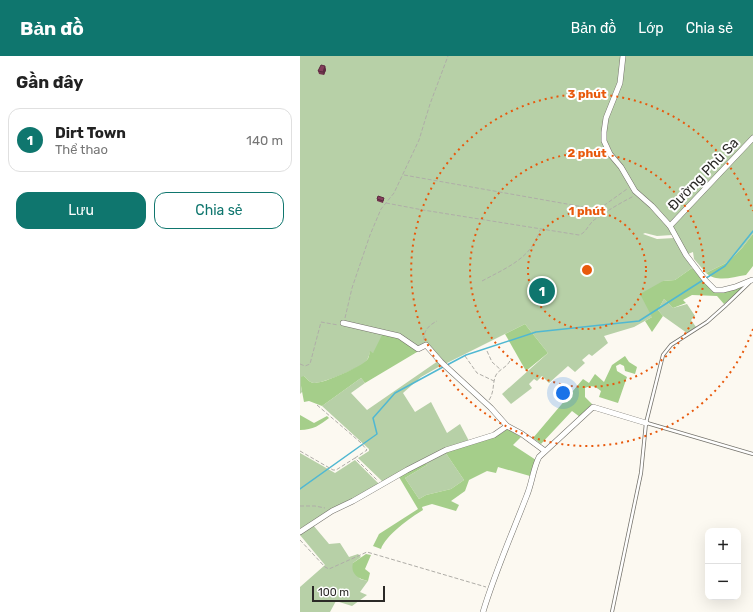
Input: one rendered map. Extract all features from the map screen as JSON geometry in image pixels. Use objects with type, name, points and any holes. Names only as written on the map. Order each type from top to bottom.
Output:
[{"type":"street","points":[[623,56],[620,83],[606,118],[604,132],[604,141],[610,154],[621,167],[638,194],[652,206],[670,226],[697,271],[715,290],[735,287],[752,279]]},
{"type":"street","name":"Đường Phù Sa","points":[[670,226],[753,138]]},
{"type":"street","points":[[343,323],[399,336],[418,348],[425,345],[441,362],[486,403],[507,426],[522,434],[545,451]]},
{"type":"street","points":[[483,612],[529,489],[535,465],[539,457],[593,407],[646,423]]},
{"type":"street","points":[[300,532],[332,511],[446,450],[494,435],[507,426]]},
{"type":"lane","points":[[612,612],[641,474],[646,423],[663,355],[671,345],[707,322],[738,295],[752,279]]},
{"type":"lane","points":[[646,423],[753,454]]},
{"type":"path","points":[[300,364],[305,366],[310,364],[321,322],[336,325],[343,323],[352,288],[379,212],[394,193],[419,140],[430,104],[448,56]]},
{"type":"path","points":[[403,174],[595,209],[599,209],[632,186]]},
{"type":"path","points":[[386,203],[540,230],[579,235],[583,234],[589,224],[608,210],[638,194]]},
{"type":"path","points":[[482,281],[527,254],[534,245],[540,230]]},
{"type":"path","points":[[425,345],[424,337],[427,328],[437,321]]},
{"type":"path","points":[[487,351],[492,362],[501,370]]},
{"type":"path","points":[[465,356],[477,374],[495,382]]},
{"type":"path","points":[[486,403],[492,395],[495,377],[501,370],[508,366],[511,358]]},
{"type":"path","points":[[300,452],[333,470],[336,470],[366,450],[360,442],[317,405]]},
{"type":"path","points":[[355,458],[382,484]]},
{"type":"path","points":[[300,506],[315,506],[332,511]]},
{"type":"path","points":[[300,540],[325,567],[329,569],[367,552],[491,588]]},
{"type":"green space","points":[[300,56],[753,56],[753,234],[728,262],[706,273],[694,259],[693,252],[688,254],[669,230],[672,235],[657,236],[645,233],[643,234],[657,239],[674,238],[692,268],[675,280],[663,281],[652,317],[634,327],[604,336],[608,343],[592,356],[589,354],[582,360],[585,363],[575,372],[568,366],[549,383],[542,376],[537,381],[534,379],[529,384],[532,388],[511,404],[502,394],[548,353],[525,324],[445,364],[428,345],[417,352],[414,348],[370,352],[365,363],[332,378],[318,383],[313,383],[304,376],[301,386],[302,392],[300,394]]},
{"type":"green space","points":[[753,234],[753,266],[746,275],[720,279],[706,273],[728,262]]},
{"type":"green space","points":[[692,268],[712,291],[720,292],[748,283],[724,304],[717,296],[692,295],[683,300],[686,303],[673,308],[664,299],[658,310],[663,316],[652,332],[645,321],[652,317],[640,294],[663,281],[675,280]]},
{"type":"green space","points":[[664,299],[673,308],[687,304],[695,316],[691,320],[696,327],[687,333],[663,316],[658,310]]},
{"type":"green space","points":[[525,324],[548,353],[526,371],[505,334]]},
{"type":"green space","points":[[383,333],[402,340],[417,352],[365,383],[361,378],[322,406],[309,401],[304,402],[301,377],[304,376],[313,383],[318,383],[350,371],[368,359],[370,351],[373,353]]},
{"type":"green space","points":[[625,356],[629,362],[637,367],[635,374],[625,371],[624,366],[620,364],[616,366],[617,371],[627,377],[618,403],[599,397],[601,391],[595,387],[590,386],[585,388],[585,397],[592,404],[580,417],[572,411],[541,444],[533,438],[583,379],[589,383],[595,374],[604,382],[612,365]]},
{"type":"green space","points":[[438,361],[442,365],[421,377],[403,393],[415,412],[431,402],[447,433],[460,424],[469,441],[383,482],[358,458],[369,451],[369,449],[322,406],[361,378],[365,383],[351,393],[367,410]]},
{"type":"green space","points":[[300,415],[314,423],[327,416],[329,418],[316,427],[300,430]]},
{"type":"green space","points":[[507,429],[521,437],[513,445],[536,460],[530,476],[498,467],[496,473],[487,471],[469,480],[465,491],[451,501],[459,505],[456,511],[432,504],[422,507],[423,510],[405,522],[393,533],[383,544],[381,549],[373,546],[379,534],[418,509],[399,477],[426,462],[427,465],[405,478],[419,499],[426,495],[451,489],[464,480],[445,452],[495,436]]},
{"type":"green space","points":[[445,452],[464,480],[451,489],[426,495],[419,499],[405,478],[427,465],[426,462]]},
{"type":"green space","points":[[300,453],[335,473],[355,460],[379,484],[300,530]]},
{"type":"green space","points":[[313,525],[329,544],[340,543],[349,557],[358,554],[361,557],[353,563],[360,579],[368,581],[360,592],[367,595],[352,606],[336,601],[330,612],[300,612],[300,587],[325,565],[300,535]]},
{"type":"green space","points":[[366,554],[371,555],[365,569],[370,573],[368,581],[361,579],[356,575],[352,567],[353,563]]},
{"type":"building","points":[[321,65],[325,66],[323,72],[318,71]]},
{"type":"building","points":[[378,196],[384,198],[383,201],[377,199]]},
{"type":"waterway","points":[[447,365],[466,355],[536,332],[639,321],[725,266],[753,231]]},
{"type":"waterway","points":[[300,489],[377,434],[373,418],[395,393],[443,367]]},
{"type":"place","name":"Dirt Town","points":[[542,291]]}]
